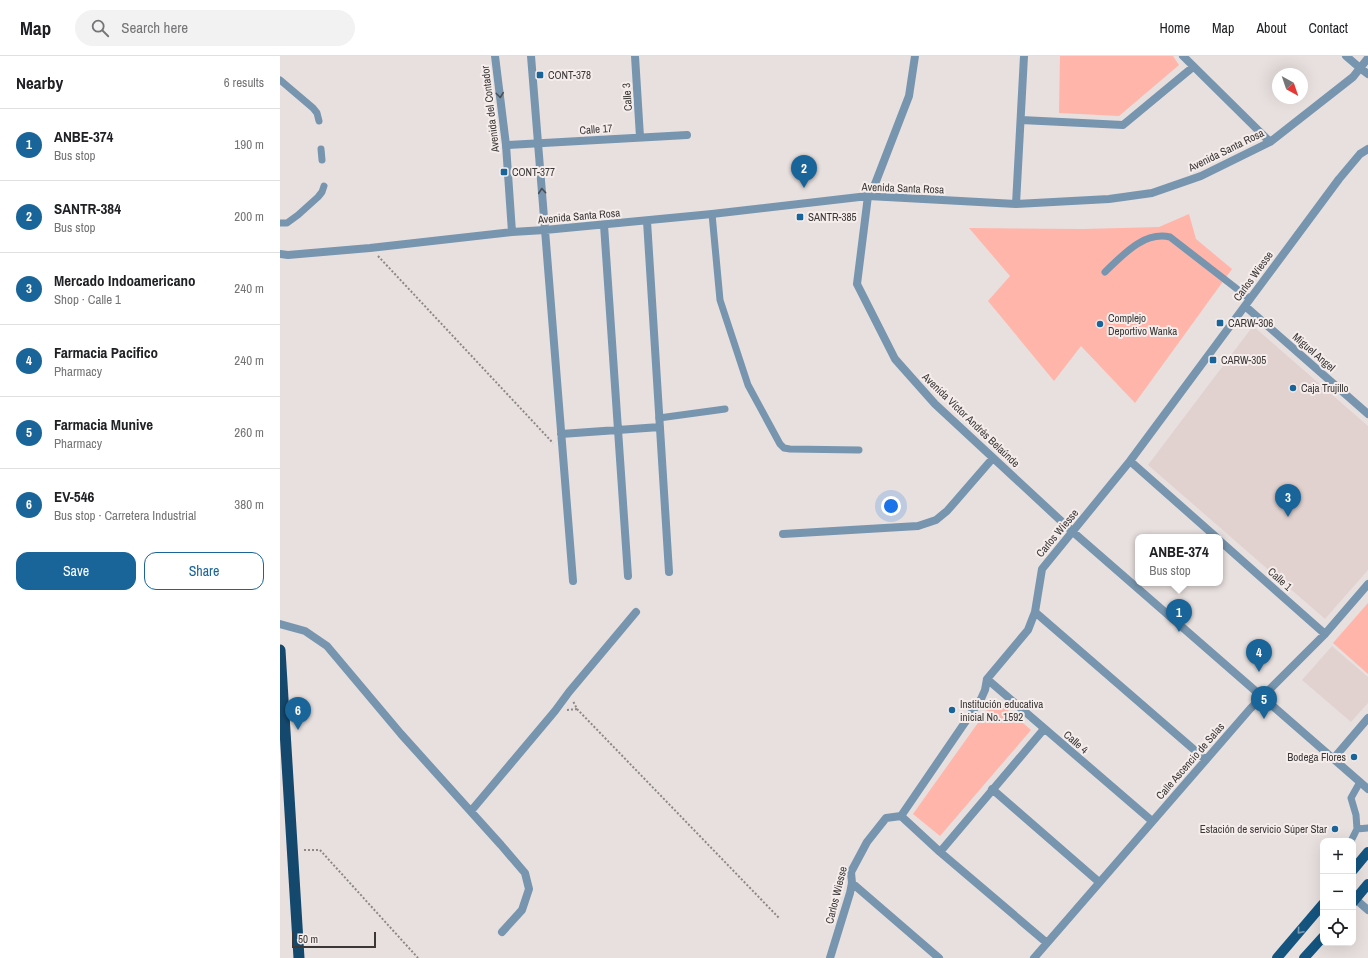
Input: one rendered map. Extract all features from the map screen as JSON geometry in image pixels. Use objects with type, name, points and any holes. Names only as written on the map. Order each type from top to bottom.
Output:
[{"type":"highway","points":[[280,650],[299,958]]},
{"type":"main road","points":[[1356,866],[1368,852]]},
{"type":"main road","points":[[1356,897],[1368,884]]},
{"type":"main road","points":[[1277,958],[1320,908]]},
{"type":"main road","points":[[1304,958],[1320,939]]},
{"type":"street","name":"Avenida del Contador","points":[[495,56],[506,145],[512,232]]},
{"type":"street","points":[[531,56],[573,581]]},
{"type":"street","name":"Calle 3","points":[[635,56],[640,137]]},
{"type":"street","points":[[868,196],[876,184],[909,96],[915,56]]},
{"type":"street","points":[[1016,204],[1024,56]]},
{"type":"street","points":[[1183,56],[1270,142]]},
{"type":"street","points":[[1346,56],[1368,74]]},
{"type":"street","name":"Avenida Santa Rosa","points":[[280,254],[288,255],[370,248],[512,232],[647,221],[868,196],[1016,204],[1109,199],[1152,193],[1201,176],[1270,142],[1353,76],[1368,58]]},
{"type":"street","points":[[1021,120],[1123,125],[1193,67]]},
{"type":"street","name":"Calle 17","points":[[506,145],[687,135]]},
{"type":"street","name":"Carlos Wiesse","points":[[830,958],[852,883],[851,872],[867,842],[886,818],[901,816],[981,699],[985,690],[987,679],[1028,630],[1035,612],[1042,569],[1130,461],[1339,179],[1360,154],[1368,149]]},
{"type":"street","name":"Avenida Víctor Andrés Belaúnde","points":[[868,196],[857,284],[895,359],[935,404],[1073,532],[1135,586]]},
{"type":"street","points":[[647,221],[669,572]]},
{"type":"street","points":[[604,225],[628,576]]},
{"type":"street","name":"Miguel Angel","points":[[1245,306],[1368,414]]},
{"type":"street","points":[[561,434],[660,428]]},
{"type":"street","points":[[784,534],[918,526],[930,523],[947,511],[993,458]]},
{"type":"street","points":[[1130,461],[1213,534]]},
{"type":"street","name":"Calle 1","points":[[1223,544],[1325,634]]},
{"type":"street","name":"Calle Ascencio de Salas","points":[[1034,958],[1262,696],[1325,634],[1368,584]]},
{"type":"street","name":"Avenida Víctor Andrés Belaúnde","points":[[1135,586],[1368,789]]},
{"type":"street","points":[[471,811],[636,612]]},
{"type":"street","points":[[1035,612],[1206,760]]},
{"type":"street","points":[[280,624],[305,631],[327,646],[401,734],[525,873],[529,889],[522,910],[502,932]]},
{"type":"street","name":"Calle 4","points":[[987,679],[1152,821]]},
{"type":"street","points":[[1334,758],[1368,718]]},
{"type":"street","points":[[940,852],[1044,729]]},
{"type":"street","points":[[992,790],[1100,882]]},
{"type":"street","points":[[901,816],[940,852],[1047,943]]},
{"type":"street","points":[[852,883],[939,958]]},
{"type":"street","points":[[1356,901],[1368,910]]},
{"type":"lane","points":[[280,80],[313,108],[317,113],[319,121]]},
{"type":"lane","points":[[321,149],[322,160]]},
{"type":"lane","points":[[280,223],[287,223],[298,216],[318,197],[324,186]]},
{"type":"lane","points":[[712,214],[720,300],[748,385],[780,444],[784,448],[790,449],[859,450]]},
{"type":"lane","points":[[1105,272],[1126,251],[1144,240],[1162,235],[1170,237],[1250,298]]},
{"type":"lane","points":[[659,418],[725,409]]},
{"type":"lane","points":[[1352,838],[1357,829],[1356,815],[1351,798],[1360,782]]},
{"type":"lane","points":[[1357,829],[1368,828]]},
{"type":"path","points":[[370,248],[563,454]]},
{"type":"path","points":[[577,709],[780,919]]},
{"type":"path","points":[[292,851],[307,849],[320,850],[418,958]]},
{"type":"shaded area","points":[[1060,56],[1173,56],[1179,65],[1119,116],[1059,113]]},
{"type":"shaded area","name":"Complejo Deportivo Wanka","points":[[1189,214],[1196,239],[1232,269],[1135,403],[1081,346],[1054,381],[988,301],[1010,276],[969,228],[1083,229],[1159,227]]},
{"type":"shaded area","points":[[1253,326],[1368,426],[1368,570],[1325,619],[1148,465]]},
{"type":"shaded area","points":[[1368,603],[1368,674],[1333,643]]},
{"type":"shaded area","points":[[1332,646],[1368,677],[1368,703],[1351,722],[1302,680]]},
{"type":"shaded area","points":[[995,699],[1031,730],[940,836],[913,814]]},
{"type":"place","name":"CONT-378","points":[[540,75]]},
{"type":"place","name":"CONT-377","points":[[504,172]]},
{"type":"place","name":"SANTR-384","points":[[804,188]]},
{"type":"place","name":"SANTR-385","points":[[800,217]]},
{"type":"place","name":"CARW-306","points":[[1220,323]]},
{"type":"place","name":"Complejo Deportivo Wanka","points":[[1100,324]]},
{"type":"place","name":"CARW-305","points":[[1213,360]]},
{"type":"place","name":"Caja Trujillo","points":[[1293,388]]},
{"type":"place","name":"Mercado Indoamericano","points":[[1288,517]]},
{"type":"place","name":"ANBE-374","points":[[1179,632]]},
{"type":"place","name":"Farmacia Pacifico","points":[[1259,672]]},
{"type":"place","name":"Institución educativa inicial No. 1592","points":[[952,710]]},
{"type":"place","name":"Farmacia Munive","points":[[1264,719]]},
{"type":"place","name":"EV-546","points":[[298,730]]},
{"type":"place","name":"Bodega Flores","points":[[1354,757]]},
{"type":"place","name":"Estación de servicio Súper Star","points":[[1335,829]]}]
